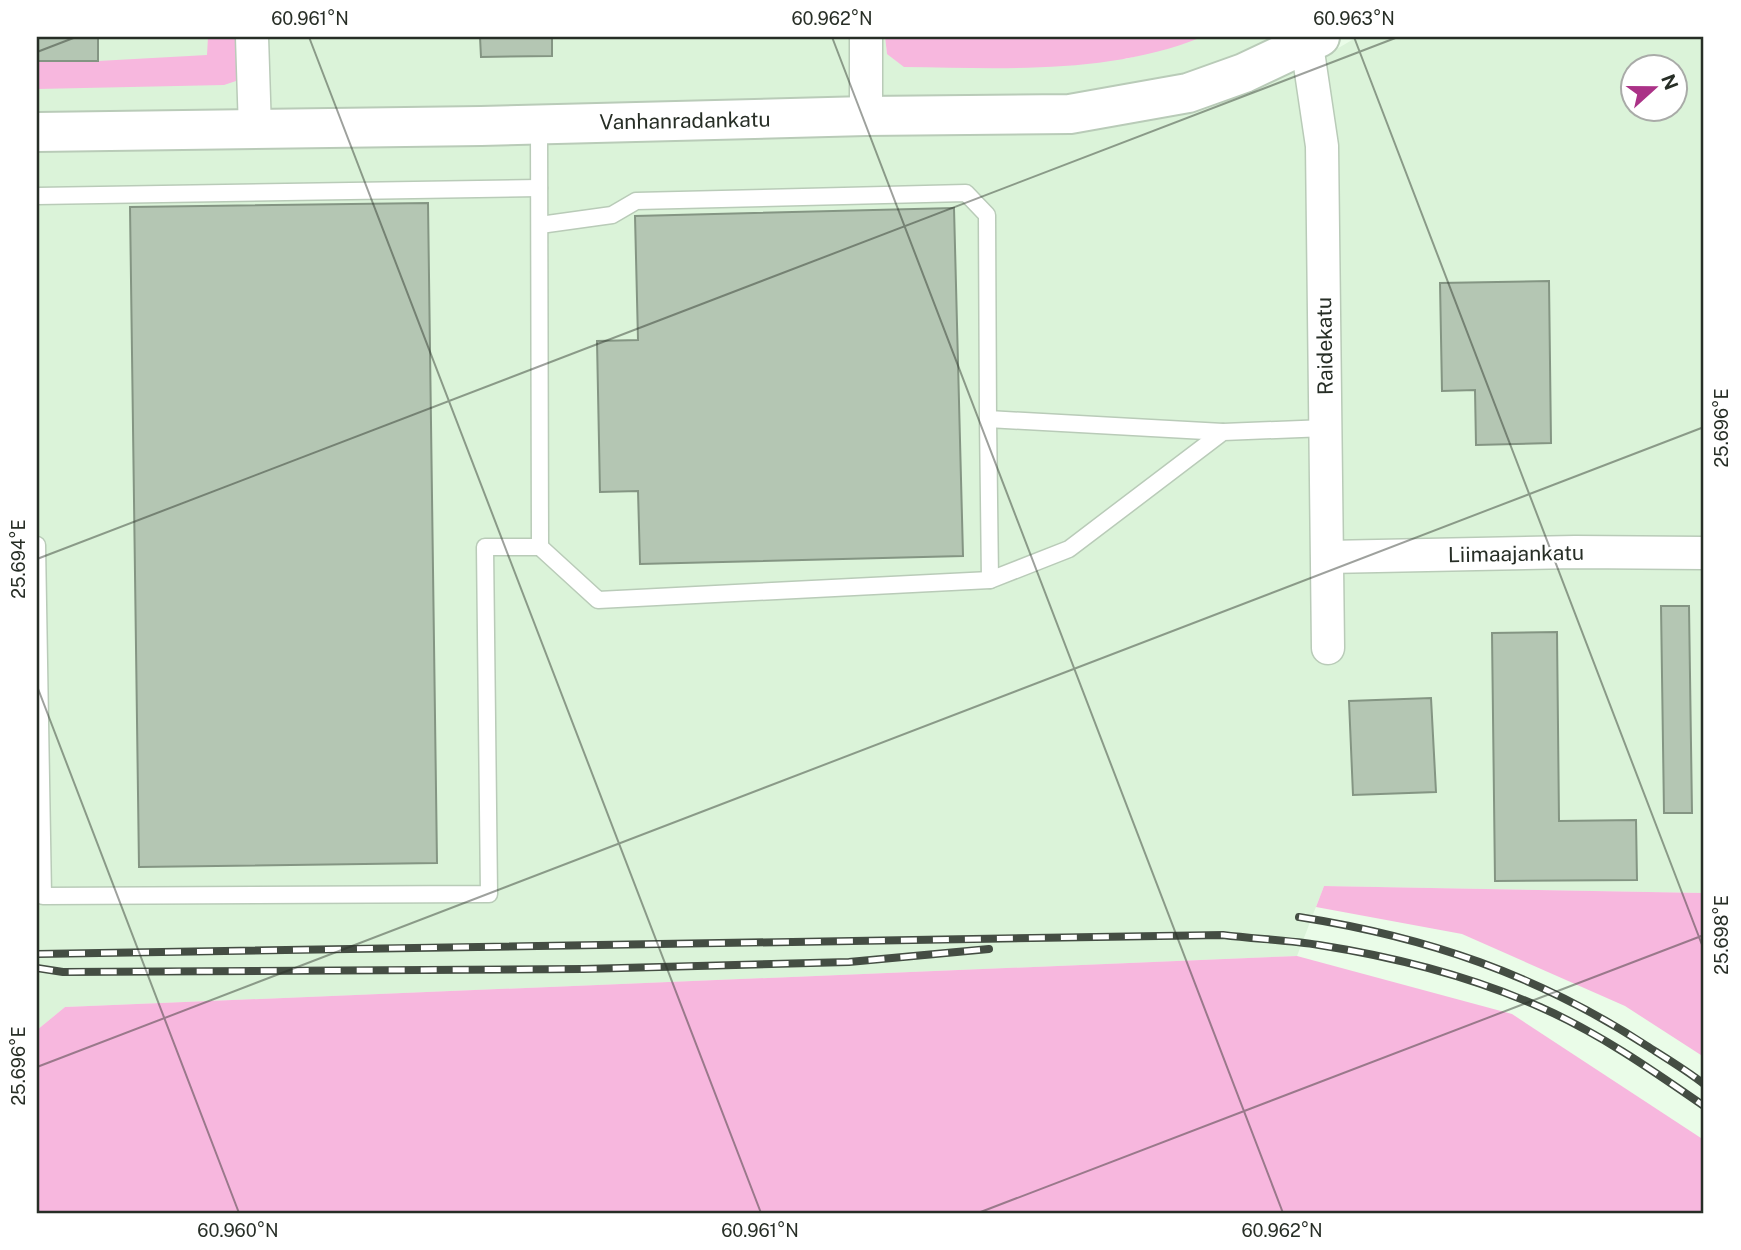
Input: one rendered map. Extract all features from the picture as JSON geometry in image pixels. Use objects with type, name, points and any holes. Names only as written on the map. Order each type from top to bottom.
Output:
[{"type":"street","points":[[252,37],[255,130]]},
{"type":"street","points":[[866,37],[866,116]]},
{"type":"street","name":"Vanhanradankatu","points":[[37,132],[1070,114],[1188,93],[1244,74],[1313,41]]},
{"type":"street","name":"Raidekatu","points":[[1313,41],[1322,146],[1328,648]]},
{"type":"street","name":"Liimaajankatu","points":[[1328,557],[1574,552],[1704,553]]},
{"type":"lane","points":[[540,125],[540,547]]},
{"type":"lane","points":[[37,196],[539,188]]},
{"type":"lane","points":[[540,225],[612,215],[636,201],[966,193],[988,215],[990,580]]},
{"type":"lane","points":[[988,419],[1223,432],[1326,428]]},
{"type":"lane","points":[[37,545],[43,896],[489,894],[485,547],[540,547],[598,600],[990,580],[1069,549],[1223,432]]},
{"type":"shaded area","points":[[37,37],[885,37],[887,54],[1126,59],[1202,37],[1328,37],[1330,53],[1357,37],[1704,37],[1704,893],[1324,886],[1297,956],[65,1007],[37,1030]]},
{"type":"shaded area","points":[[208,37],[237,37],[236,81],[224,85],[37,89],[37,61],[98,61],[207,55]]},
{"type":"shaded area","points":[[885,37],[1202,37],[1130,58],[1055,67],[979,68],[904,67],[887,54]]},
{"type":"shaded area","points":[[1324,886],[1704,893],[1704,1057],[1625,1006],[1462,934],[1316,907]]},
{"type":"shaded area","points":[[1297,956],[1512,1014],[1704,1140],[1704,1213],[37,1213],[37,1030],[65,1007]]},
{"type":"building","points":[[37,37],[98,37],[98,61],[37,61]]},
{"type":"building","points":[[480,37],[552,37],[552,56],[481,57]]},
{"type":"building","points":[[428,203],[437,863],[139,867],[130,207]]},
{"type":"building","points":[[954,208],[963,556],[640,564],[638,491],[600,492],[597,341],[638,340],[635,216]]},
{"type":"building","points":[[1549,281],[1551,443],[1476,445],[1475,390],[1442,391],[1440,283]]},
{"type":"building","points":[[1661,606],[1689,606],[1692,813],[1664,813]]},
{"type":"building","points":[[1557,632],[1559,821],[1636,820],[1637,880],[1495,881],[1492,633]]},
{"type":"building","points":[[1431,698],[1436,792],[1353,795],[1349,701]]},
{"type":"railway","points":[[1299,917],[1346,925],[1437,948],[1523,979],[1606,1021],[1704,1084]]},
{"type":"railway","points":[[37,954],[1223,935],[1307,943],[1347,950],[1432,969],[1487,986],[1583,1028],[1704,1106]]},
{"type":"railway","points":[[37,968],[63,972],[583,969],[849,962],[989,949]]}]
